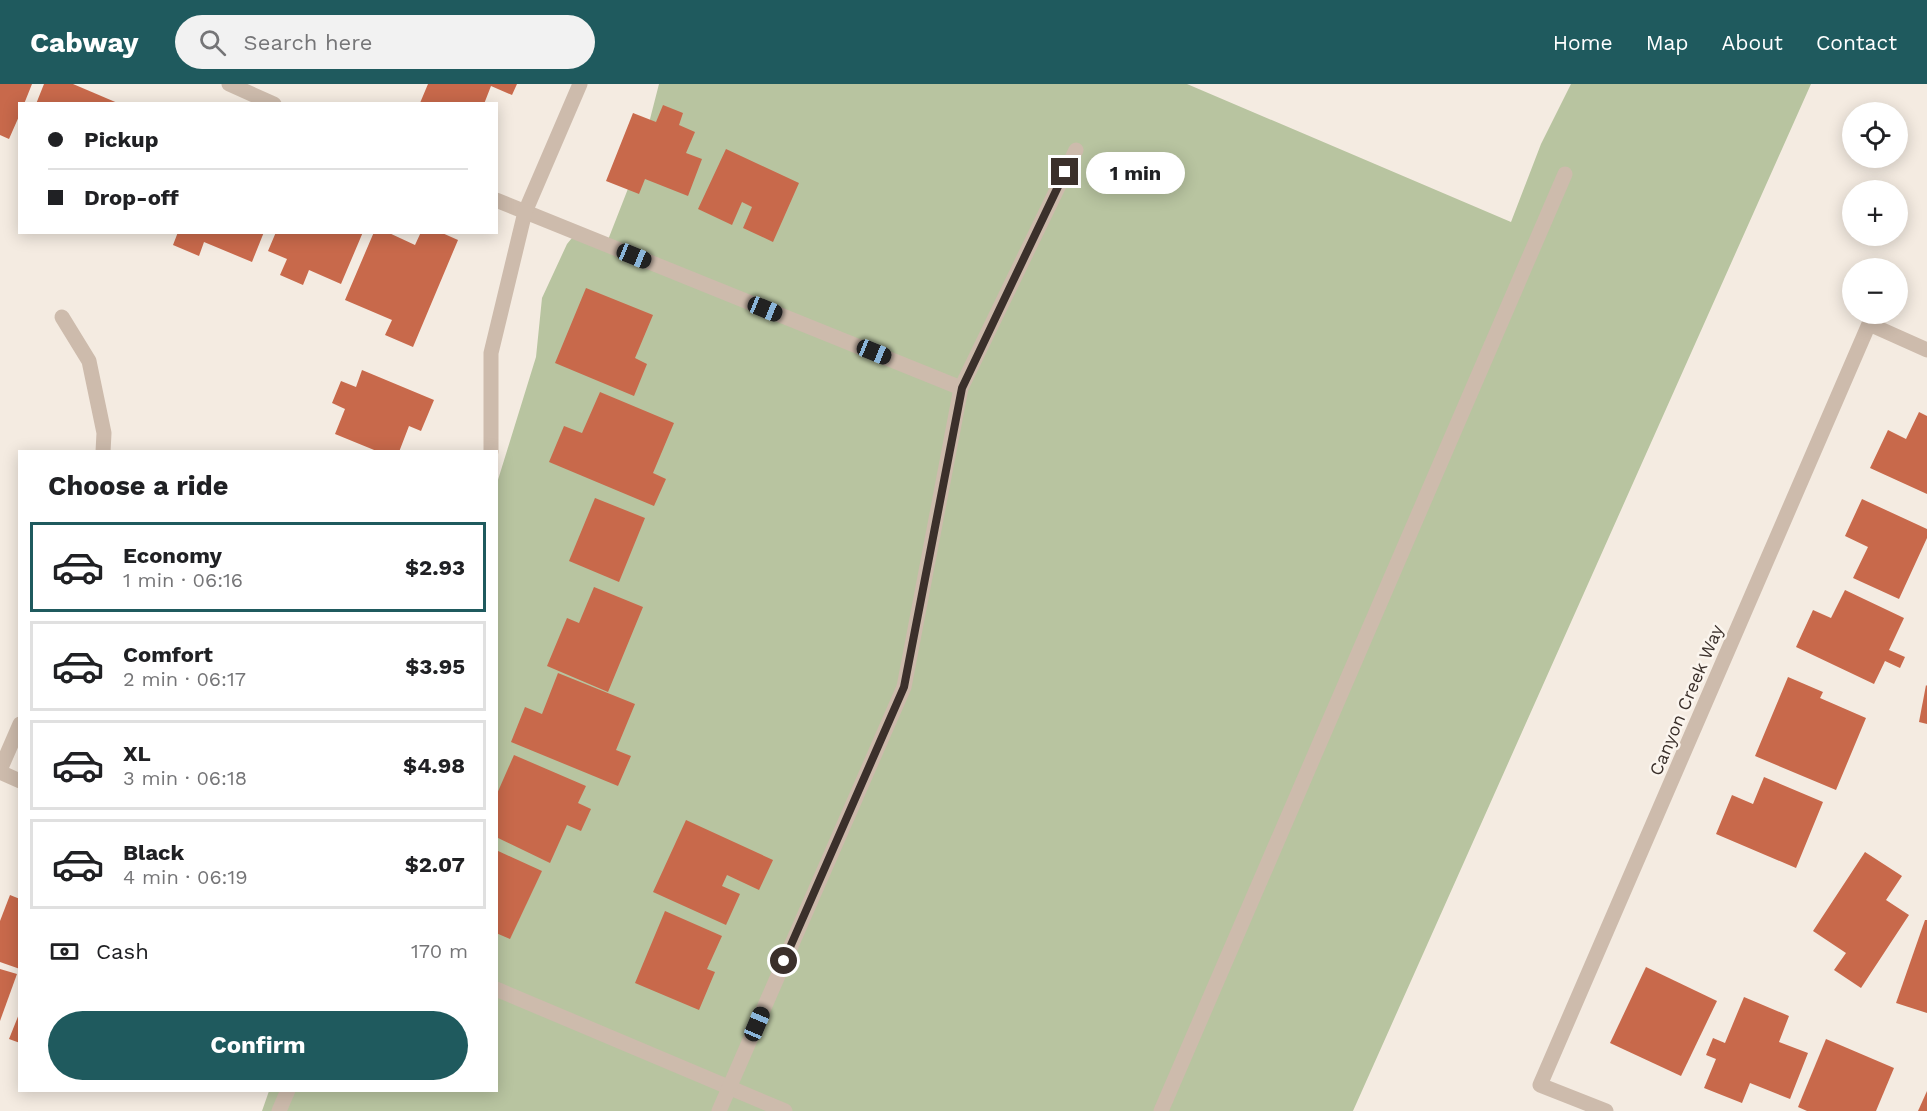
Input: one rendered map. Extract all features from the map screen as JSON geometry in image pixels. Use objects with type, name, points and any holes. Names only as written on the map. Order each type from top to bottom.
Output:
[{"type":"street","points":[[229,84],[270,102]]},
{"type":"street","points":[[491,450],[491,353],[525,212],[580,84]]},
{"type":"street","points":[[719,1111],[904,687],[962,388],[1076,150]]},
{"type":"street","points":[[1161,1111],[1565,174]]},
{"type":"street","points":[[498,201],[962,388]]},
{"type":"street","points":[[62,317],[89,361],[104,433],[104,450]]},
{"type":"street","name":"Canyon Creek Way","points":[[1606,1111],[1540,1085],[1869,324],[1927,350]]},
{"type":"street","points":[[18,729],[0,771],[18,780]]},
{"type":"street","points":[[498,990],[785,1111]]},
{"type":"street","points":[[279,1111],[287,1092]]},
{"type":"green space","points":[[659,84],[1187,84],[1511,222],[1541,144],[1571,84],[1811,84],[1353,1111],[262,1111],[269,1092],[498,1092],[498,480],[536,357],[542,298],[567,244],[576,233],[606,245],[640,158]]},
{"type":"building","points":[[0,84],[32,84],[25,102],[18,102],[18,119],[9,139],[0,135]]},
{"type":"building","points":[[44,84],[73,84],[115,102],[37,102]]},
{"type":"building","points":[[428,84],[517,84],[512,95],[491,86],[485,102],[420,102]]},
{"type":"building","points":[[663,105],[683,113],[679,125],[695,132],[686,153],[702,159],[688,196],[645,179],[639,194],[606,181],[633,113],[656,122]]},
{"type":"building","points":[[726,149],[799,183],[773,242],[743,228],[752,207],[742,202],[732,225],[698,209]]},
{"type":"building","points":[[177,234],[263,234],[252,262],[204,242],[199,256],[173,245]]},
{"type":"building","points":[[275,234],[362,234],[341,284],[309,270],[303,285],[280,275],[287,259],[268,251]]},
{"type":"building","points":[[373,234],[391,234],[415,245],[420,234],[444,234],[458,240],[413,347],[385,335],[392,320],[345,300]]},
{"type":"building","points":[[586,288],[653,315],[635,358],[647,364],[634,396],[555,363]]},
{"type":"building","points":[[362,370],[434,400],[421,431],[409,426],[400,450],[374,450],[335,434],[345,409],[332,403],[341,381],[356,387]]},
{"type":"building","points":[[600,392],[674,423],[653,473],[666,479],[654,506],[549,462],[564,426],[582,433]]},
{"type":"building","points":[[1919,412],[1927,416],[1927,494],[1870,468],[1888,430],[1906,439]]},
{"type":"building","points":[[595,498],[645,518],[619,582],[569,561]]},
{"type":"building","points":[[1862,499],[1927,529],[1927,538],[1899,599],[1853,578],[1868,547],[1845,536]]},
{"type":"building","points":[[594,587],[643,607],[608,692],[547,666],[567,618],[579,623]]},
{"type":"building","points":[[1845,590],[1904,618],[1889,650],[1905,657],[1900,668],[1885,661],[1874,684],[1796,647],[1813,610],[1831,618]]},
{"type":"building","points":[[558,673],[635,704],[616,750],[631,756],[618,786],[511,742],[525,707],[542,714]]},
{"type":"building","points":[[1788,677],[1823,692],[1820,698],[1866,718],[1836,790],[1755,756]]},
{"type":"building","points":[[1927,686],[1927,724],[1919,722]]},
{"type":"building","points":[[514,755],[586,786],[578,803],[591,809],[581,831],[567,825],[550,863],[498,838],[498,791]]},
{"type":"building","points":[[1764,777],[1823,802],[1796,868],[1716,834],[1732,795],[1753,804]]},
{"type":"building","points":[[686,820],[773,860],[759,890],[727,875],[722,886],[740,894],[726,925],[653,892]]},
{"type":"building","points":[[498,851],[542,871],[510,939],[498,934]]},
{"type":"building","points":[[1865,852],[1902,876],[1886,900],[1909,915],[1861,988],[1834,970],[1846,953],[1813,931]]},
{"type":"building","points":[[10,895],[18,898],[18,968],[0,962],[0,921]]},
{"type":"building","points":[[665,911],[722,936],[707,969],[715,972],[699,1010],[635,983]]},
{"type":"building","points":[[1925,920],[1927,920],[1927,1013],[1896,1003]]},
{"type":"building","points":[[1646,967],[1717,1001],[1681,1076],[1610,1043]]},
{"type":"building","points":[[0,969],[17,974],[0,1021]]},
{"type":"building","points":[[1744,997],[1789,1016],[1779,1042],[1808,1053],[1790,1099],[1750,1083],[1742,1103],[1704,1088],[1716,1059],[1706,1055],[1713,1038],[1725,1043]]},
{"type":"building","points":[[18,1016],[18,1042],[9,1039]]},
{"type":"building","points":[[1826,1039],[1894,1068],[1876,1111],[1807,1111],[1798,1107]]},
{"type":"building","points":[[1927,1091],[1927,1111],[1918,1111]]},
{"type":"route","points":[[784,961],[904,687],[962,388],[1065,172]]}]
